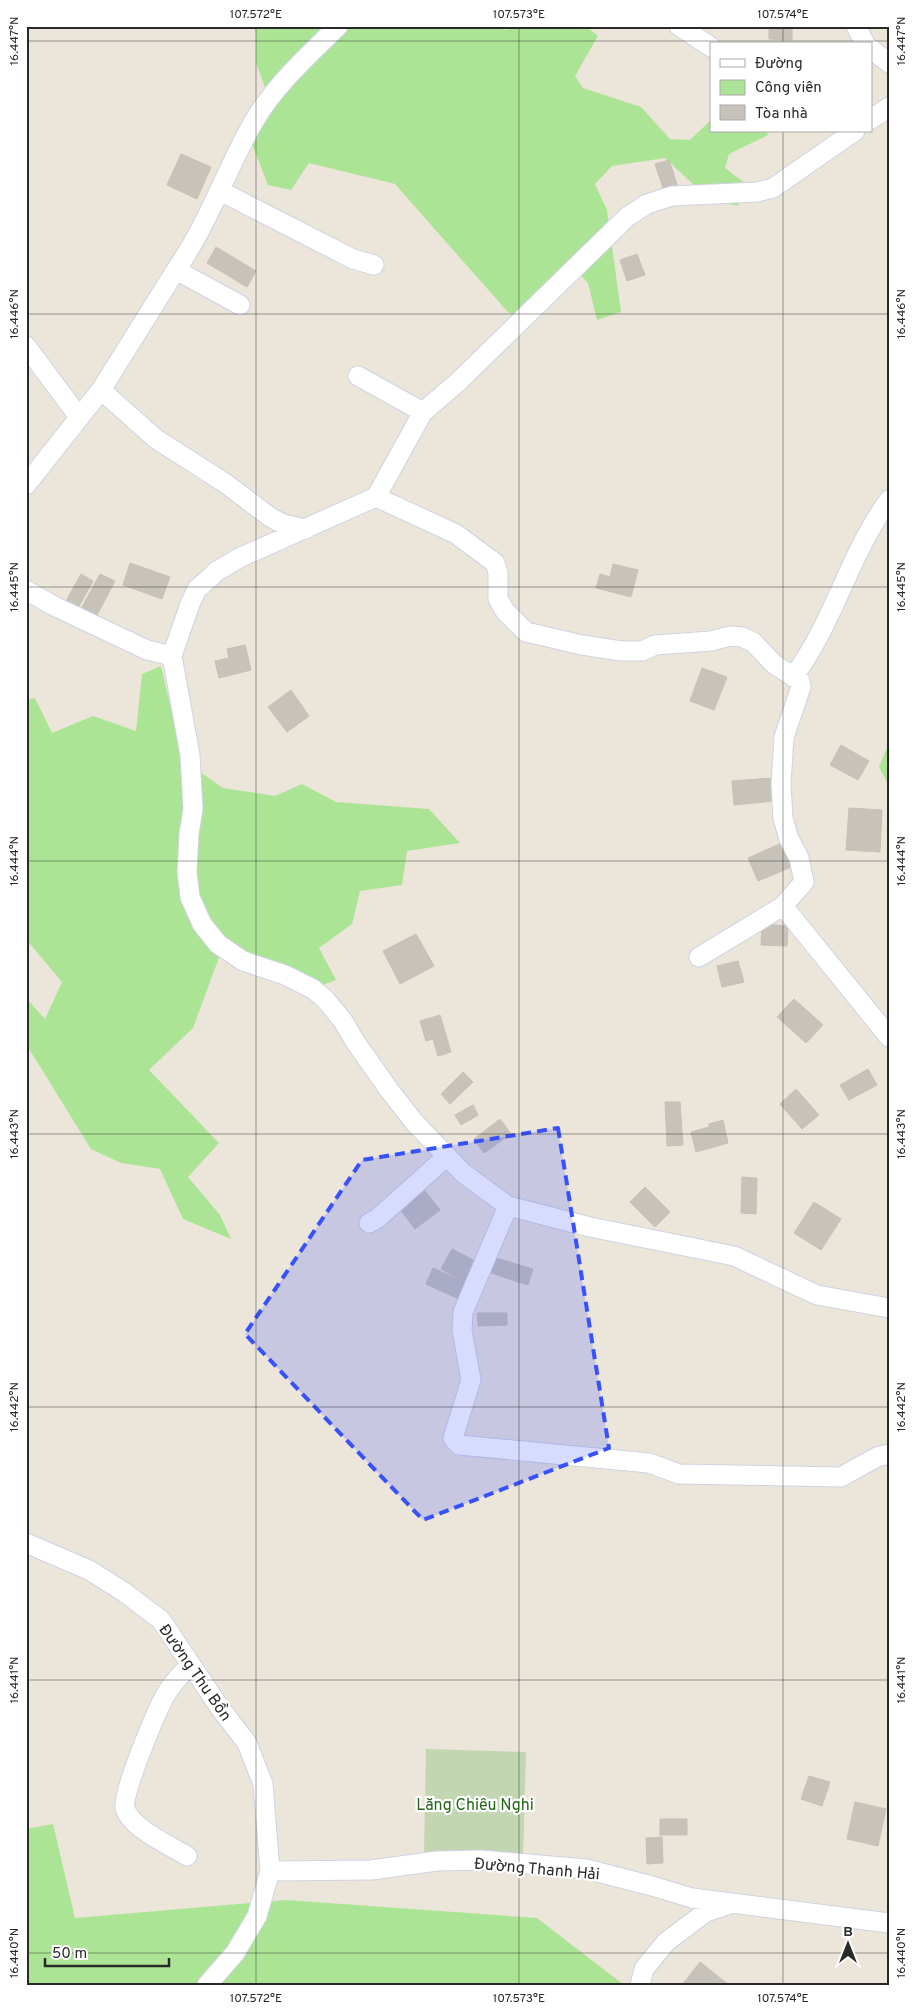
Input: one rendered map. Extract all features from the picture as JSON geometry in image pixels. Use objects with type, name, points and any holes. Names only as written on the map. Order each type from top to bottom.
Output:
[{"type":"street","points":[[26,485],[101,390],[203,228],[246,136],[268,101],[289,75],[338,26]]},
{"type":"street","points":[[679,26],[710,46]]},
{"type":"street","points":[[856,26],[864,42]]},
{"type":"street","points":[[872,50],[889,64]]},
{"type":"street","points":[[872,118],[889,107]]},
{"type":"street","points":[[854,132],[786,181],[766,190],[672,196],[660,199],[627,217],[458,382],[423,412],[376,497],[239,558],[217,571],[204,582],[197,589],[190,604],[172,656],[190,755],[193,810],[189,834],[187,872],[190,897],[202,924],[218,944],[243,961],[285,976],[313,989],[325,999],[343,1021],[356,1044],[414,1122],[463,1173],[508,1206],[590,1227],[734,1256],[817,1295],[889,1308]]},
{"type":"street","points":[[220,191],[353,259],[374,265]]},
{"type":"street","points":[[176,270],[240,305]]},
{"type":"street","points":[[26,346],[79,417]]},
{"type":"street","points":[[358,376],[423,412]]},
{"type":"street","points":[[101,390],[156,439],[225,483],[270,517],[283,524],[306,529]]},
{"type":"street","points":[[376,497],[456,534],[495,563],[498,573],[498,599],[505,611],[526,632],[582,645],[621,651],[642,650],[655,645],[711,641],[730,636],[742,637],[753,642],[774,664],[800,681],[801,687],[784,736],[781,784],[784,818],[789,839],[799,858],[804,882],[783,906],[699,957]]},
{"type":"street","points":[[793,677],[809,656],[864,541],[889,500]]},
{"type":"street","points":[[26,590],[52,605],[146,650],[172,656]]},
{"type":"street","points":[[783,906],[889,1037]]},
{"type":"street","points":[[369,1223],[378,1218],[446,1157]]},
{"type":"street","points":[[508,1206],[463,1312],[462,1330],[471,1380],[453,1438],[459,1445],[649,1463],[679,1474],[841,1477],[876,1458],[889,1454]]},
{"type":"street","name":"Đường Thu Bồn","points":[[26,1543],[89,1570],[124,1592],[160,1620],[247,1743],[263,1784],[270,1871]]},
{"type":"street","points":[[187,1856],[133,1822],[124,1808],[126,1793],[135,1766],[168,1691],[190,1664]]},
{"type":"street","name":"Đường Thanh Hải","points":[[270,1871],[371,1870],[437,1861],[482,1860],[586,1869],[692,1898],[889,1923]]},
{"type":"street","points":[[207,1985],[235,1952],[257,1916],[270,1871]]},
{"type":"street","points":[[640,1985],[644,1969],[666,1942],[706,1912],[733,1903]]},
{"type":"highlighted area","points":[[558,1128],[609,1448],[423,1520],[245,1334],[362,1160]]},
{"type":"green space","points":[[254,26],[502,26],[504,30],[524,26],[555,28],[586,26],[598,36],[575,76],[583,88],[641,107],[670,139],[690,140],[710,121],[710,132],[767,132],[768,135],[729,154],[725,168],[746,184],[738,206],[709,199],[665,158],[612,166],[595,184],[607,210],[621,312],[597,320],[588,283],[575,269],[526,324],[507,311],[395,184],[309,163],[291,190],[268,185],[252,144],[285,91],[266,90],[256,63],[256,32]]},
{"type":"green space","points":[[161,666],[183,760],[223,788],[275,796],[302,784],[336,802],[429,809],[460,843],[407,851],[402,885],[360,891],[352,924],[319,948],[336,980],[309,990],[221,952],[193,1028],[149,1070],[219,1143],[188,1177],[220,1215],[231,1239],[183,1219],[160,1169],[121,1163],[91,1149],[26,1044],[26,998],[45,1019],[62,982],[26,939],[26,700],[35,698],[52,733],[93,716],[136,731],[142,674]]},
{"type":"green space","points":[[889,743],[889,786],[879,767]]},
{"type":"green space","name":"Lăng Chiêu Nghi","points":[[426,1749],[526,1752],[523,1858],[424,1856]]},
{"type":"green space","points":[[53,1824],[75,1918],[286,1900],[537,1918],[624,1985],[26,1985],[26,1829]]},
{"type":"building","points":[[769,26],[792,26],[792,40],[769,39]]},
{"type":"building","points":[[181,154],[211,167],[197,199],[167,185]]},
{"type":"building","points":[[669,160],[678,187],[664,191],[655,164]]},
{"type":"building","points":[[216,247],[256,271],[247,287],[207,263]]},
{"type":"building","points":[[637,254],[645,275],[627,281],[620,260]]},
{"type":"building","points":[[130,563],[170,577],[162,599],[123,585]]},
{"type":"building","points":[[613,564],[638,570],[631,597],[596,588],[600,574],[610,577]]},
{"type":"building","points":[[81,574],[93,581],[78,608],[66,601]]},
{"type":"building","points":[[100,574],[115,581],[96,617],[81,609]]},
{"type":"building","points":[[245,645],[251,670],[219,678],[215,661],[229,658],[227,649]]},
{"type":"building","points":[[702,668],[727,677],[714,710],[690,701]]},
{"type":"building","points":[[291,690],[309,716],[287,732],[268,707]]},
{"type":"building","points":[[841,745],[869,761],[858,780],[830,765]]},
{"type":"building","points":[[772,778],[774,801],[734,805],[732,781]]},
{"type":"building","points":[[849,808],[882,810],[880,852],[846,850]]},
{"type":"building","points":[[784,842],[794,866],[758,881],[748,858]]},
{"type":"building","points":[[762,924],[788,926],[787,946],[761,945]]},
{"type":"building","points":[[416,934],[434,966],[400,984],[383,951]]},
{"type":"building","points":[[738,961],[744,982],[722,987],[717,966]]},
{"type":"building","points":[[794,999],[823,1025],[806,1043],[777,1017]]},
{"type":"building","points":[[440,1015],[451,1052],[438,1056],[433,1039],[426,1041],[420,1021]]},
{"type":"building","points":[[868,1069],[877,1085],[849,1100],[840,1085]]},
{"type":"building","points":[[463,1072],[473,1082],[450,1104],[441,1094]]},
{"type":"building","points":[[796,1089],[819,1115],[802,1129],[780,1104]]},
{"type":"building","points":[[665,1102],[680,1102],[683,1145],[667,1146]]},
{"type":"building","points":[[473,1105],[478,1115],[461,1125],[455,1115]]},
{"type":"building","points":[[500,1119],[511,1134],[484,1153],[474,1139]]},
{"type":"building","points":[[723,1120],[728,1143],[696,1152],[691,1132],[709,1127],[709,1124]]},
{"type":"building","points":[[742,1177],[757,1178],[756,1214],[741,1213]]},
{"type":"building","points":[[645,1187],[670,1212],[655,1227],[630,1202]]},
{"type":"building","points":[[425,1191],[440,1210],[415,1229],[400,1209]]},
{"type":"building","points":[[814,1202],[841,1219],[821,1250],[794,1233]]},
{"type":"building","points":[[452,1249],[477,1262],[466,1283],[441,1269]]},
{"type":"building","points":[[496,1258],[533,1269],[528,1285],[491,1273]]},
{"type":"building","points":[[433,1268],[470,1285],[463,1301],[426,1284]]},
{"type":"building","points":[[477,1313],[507,1313],[507,1325],[478,1326]]},
{"type":"building","points":[[809,1776],[830,1782],[822,1806],[801,1799]]},
{"type":"building","points":[[855,1802],[886,1809],[878,1846],[847,1839]]},
{"type":"building","points":[[660,1819],[687,1819],[687,1835],[660,1835]]},
{"type":"building","points":[[662,1837],[663,1863],[647,1864],[646,1838]]},
{"type":"building","points":[[700,1962],[729,1985],[682,1985]]}]
